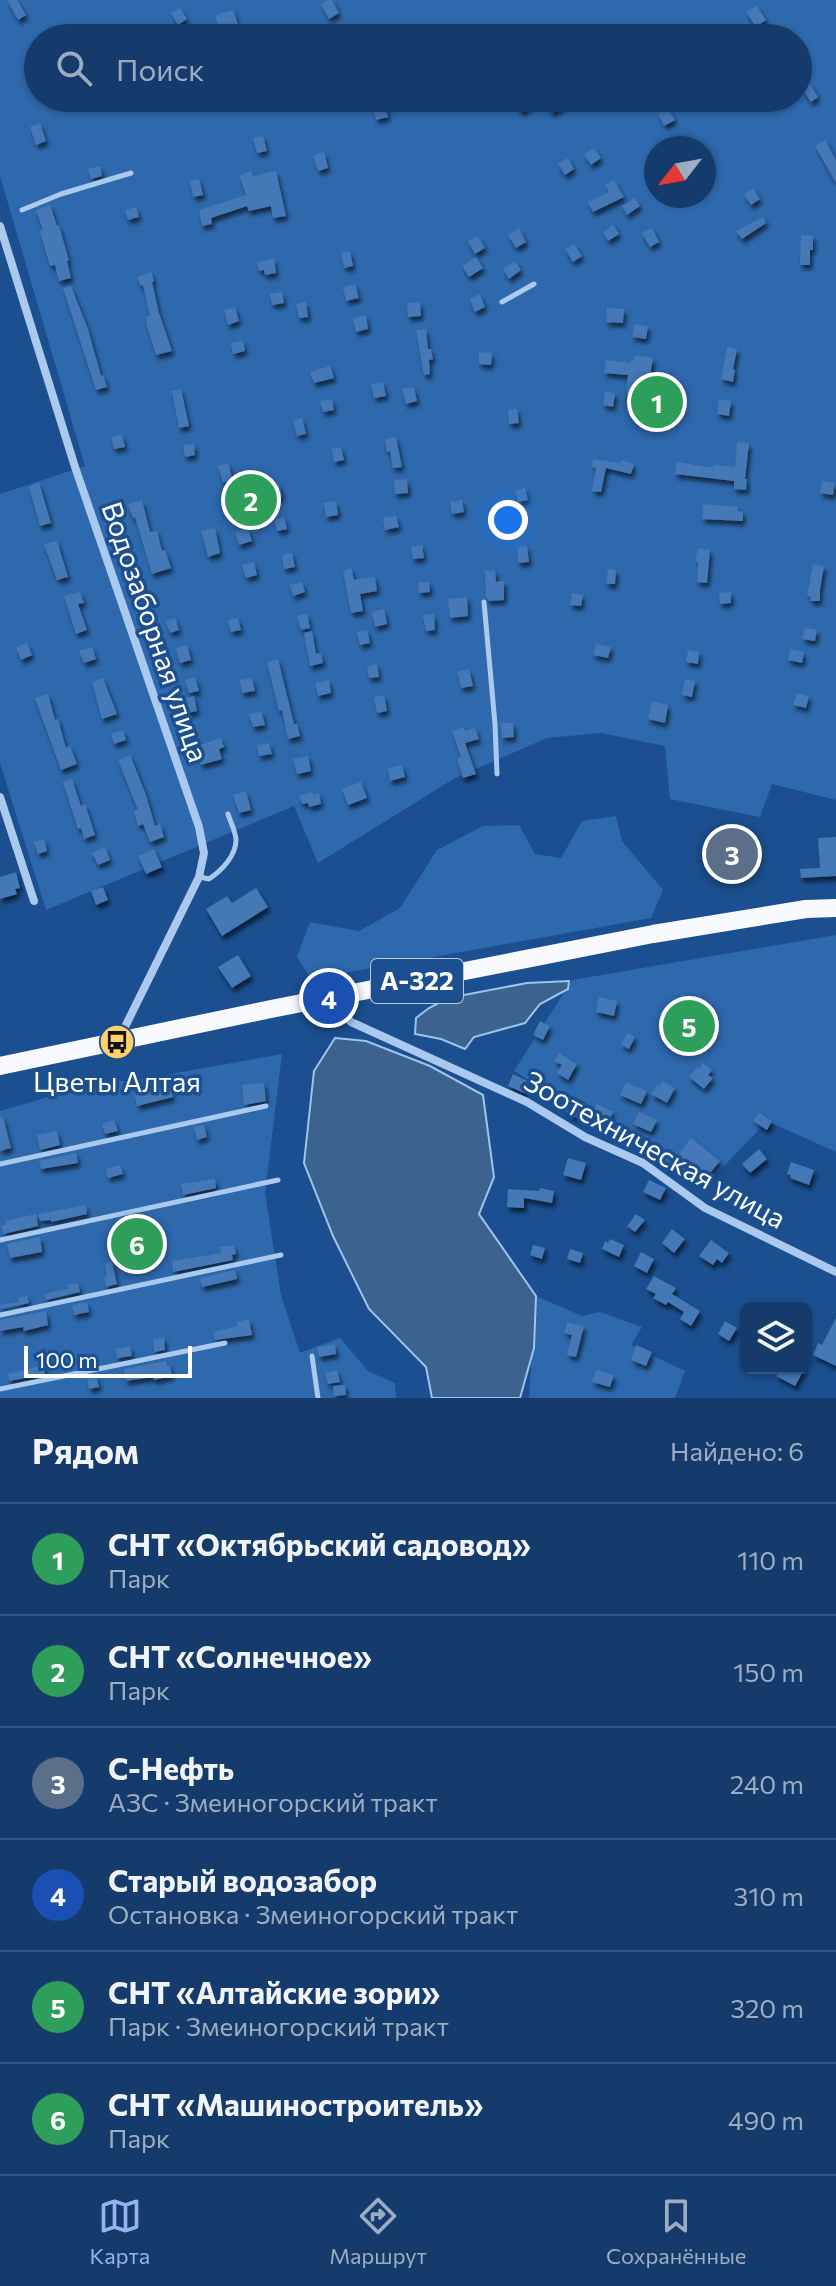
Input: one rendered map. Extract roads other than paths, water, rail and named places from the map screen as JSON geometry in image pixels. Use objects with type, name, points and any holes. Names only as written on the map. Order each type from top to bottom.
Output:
[{"type":"highway","name":"А-322","points":[[0,1066],[653,934],[806,909],[836,908]]},
{"type":"street","name":"Водозаборная улица","points":[[0,226],[75,467],[199,827],[204,853],[199,877],[117,1042]]},
{"type":"street","points":[[0,797],[34,901]]},
{"type":"street","name":"Зоотехническая улица","points":[[329,998],[351,1022],[527,1102],[585,1137],[643,1163],[705,1208],[836,1272]]},
{"type":"lane","points":[[22,210],[61,194],[131,173]]},
{"type":"lane","points":[[502,302],[534,284]]},
{"type":"lane","points":[[484,602],[497,774]]},
{"type":"lane","points":[[199,877],[209,879],[229,859],[236,842],[228,814]]},
{"type":"lane","points":[[0,1164],[266,1106]]},
{"type":"lane","points":[[0,1240],[278,1180]]},
{"type":"lane","points":[[0,1315],[281,1255]]},
{"type":"lane","points":[[0,1389],[225,1343]]},
{"type":"lane","points":[[312,1356],[318,1398]]},
{"type":"place","name":"СНТ «Октябрьский садовод»","points":[[657,402]]},
{"type":"place","name":"СНТ «Солнечное»","points":[[251,500]]},
{"type":"place","name":"С-Нефть","points":[[732,854]]},
{"type":"place","name":"Старый водозабор","points":[[329,998]]},
{"type":"place","name":"СНТ «Алтайские зори»","points":[[689,1026]]},
{"type":"place","name":"Цветы Алтая","points":[[117,1042]]},
{"type":"place","name":"СНТ «Машиностроитель»","points":[[137,1244]]}]
